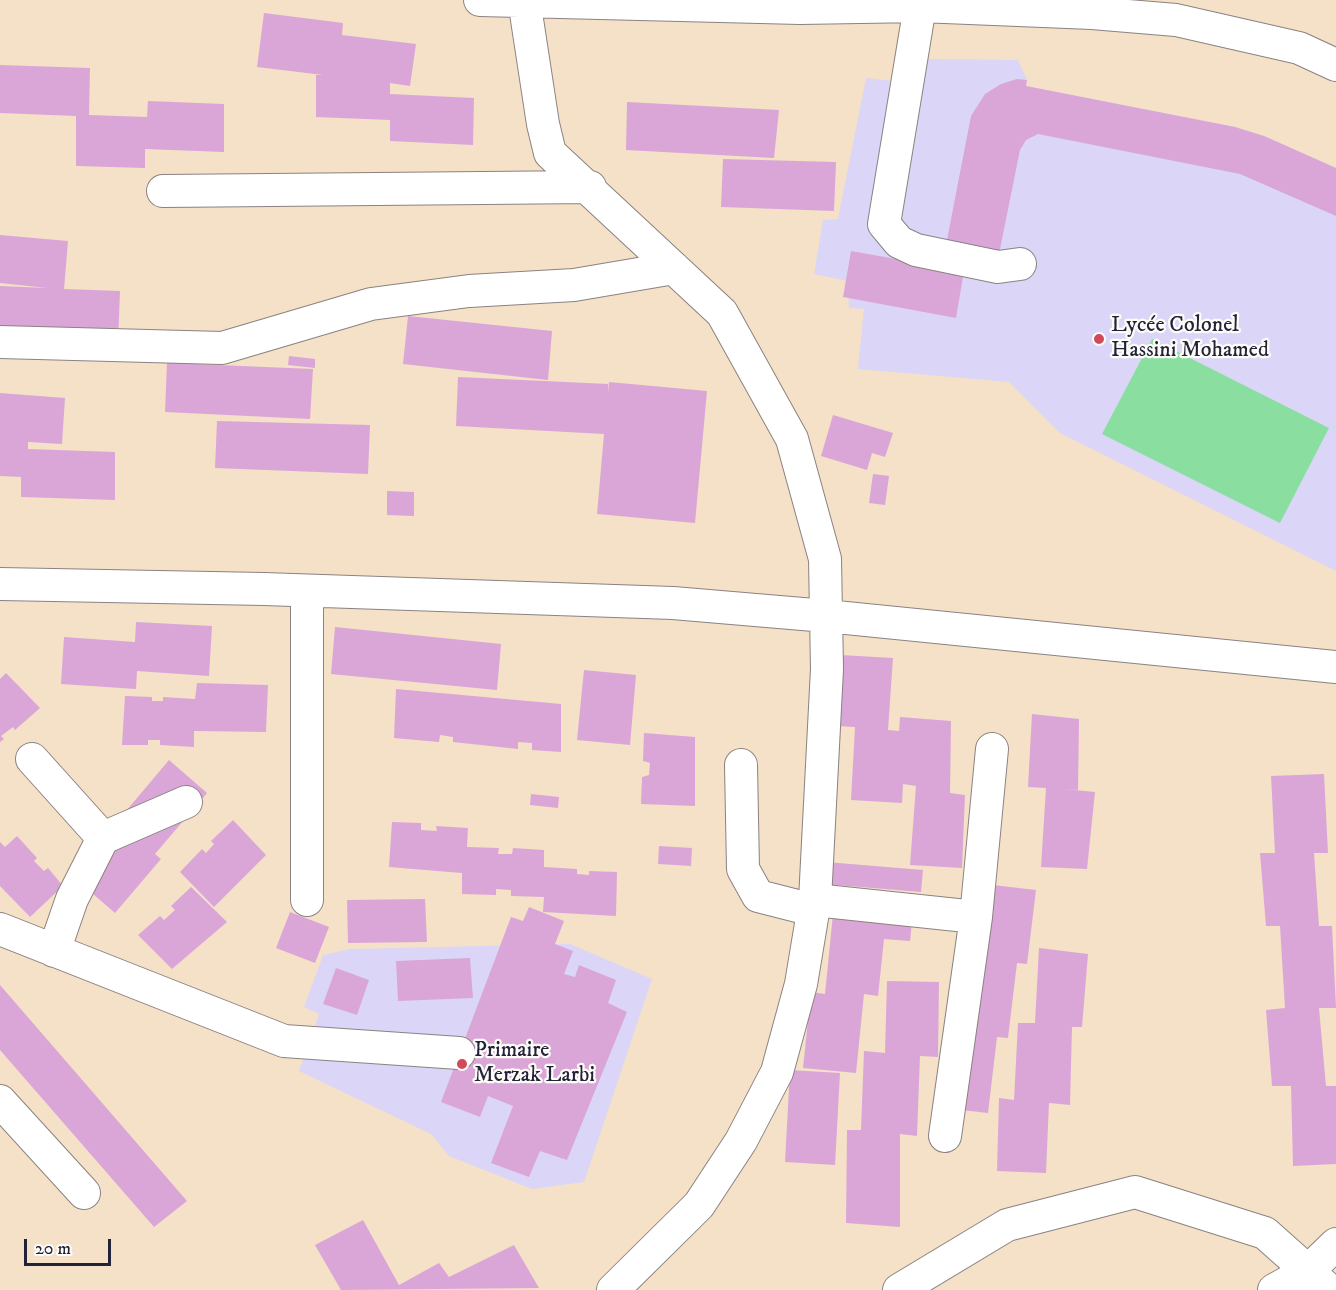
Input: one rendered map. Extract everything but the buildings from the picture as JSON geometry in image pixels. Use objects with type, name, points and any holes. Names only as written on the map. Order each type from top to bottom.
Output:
[{"type":"street","points":[[480,0],[800,8],[920,6],[1092,13],[1176,20],[1299,48],[1336,65]]},
{"type":"street","points":[[524,1],[543,124],[550,153],[564,168],[590,187],[722,314],[792,439],[825,559],[826,669],[814,905],[801,984],[777,1072],[741,1141],[699,1205],[613,1290]]},
{"type":"street","points":[[920,6],[884,224],[899,242],[916,250],[998,267],[1020,264]]},
{"type":"street","points":[[163,191],[590,187]]},
{"type":"street","points":[[0,342],[222,348],[371,304],[469,291],[574,285],[674,268]]},
{"type":"street","points":[[0,584],[673,603],[1336,667]]},
{"type":"street","points":[[306,591],[307,900]]},
{"type":"street","points":[[945,1136],[976,917],[992,749]]},
{"type":"street","points":[[32,759],[103,838]]},
{"type":"street","points":[[741,765],[743,869],[758,896],[814,905],[976,917]]},
{"type":"street","points":[[54,951],[72,899],[103,838],[186,802]]},
{"type":"street","points":[[0,929],[284,1041],[459,1053]]},
{"type":"street","points":[[0,1101],[84,1193]]},
{"type":"street","points":[[900,1290],[1007,1225],[1135,1192],[1265,1233],[1318,1280]]},
{"type":"street","points":[[1318,1280],[1336,1244]]},
{"type":"street","points":[[1274,1290],[1318,1280]]},
{"type":"shaded area","name":"Lycée Colonel Hassini Mohamed","points":[[924,59],[1018,60],[1027,80],[1026,86],[1235,127],[1264,136],[1336,168],[1336,571],[1060,433],[1009,382],[858,369],[864,309],[849,308],[848,281],[814,274],[823,220],[838,219],[866,78],[893,81]]},
{"type":"shaded area","name":"Primaire Merzak Larbi","points":[[570,944],[652,979],[584,1182],[532,1189],[449,1156],[431,1134],[299,1071],[319,1014],[304,1007],[323,955],[350,949]]},
{"type":"green space","points":[[1152,339],[1329,428],[1280,523],[1102,434]]},
{"type":"place","name":"Lycée Colonel Hassini Mohamed","points":[[1099,339]]},
{"type":"place","name":"Primaire Merzak Larbi","points":[[462,1064]]}]
